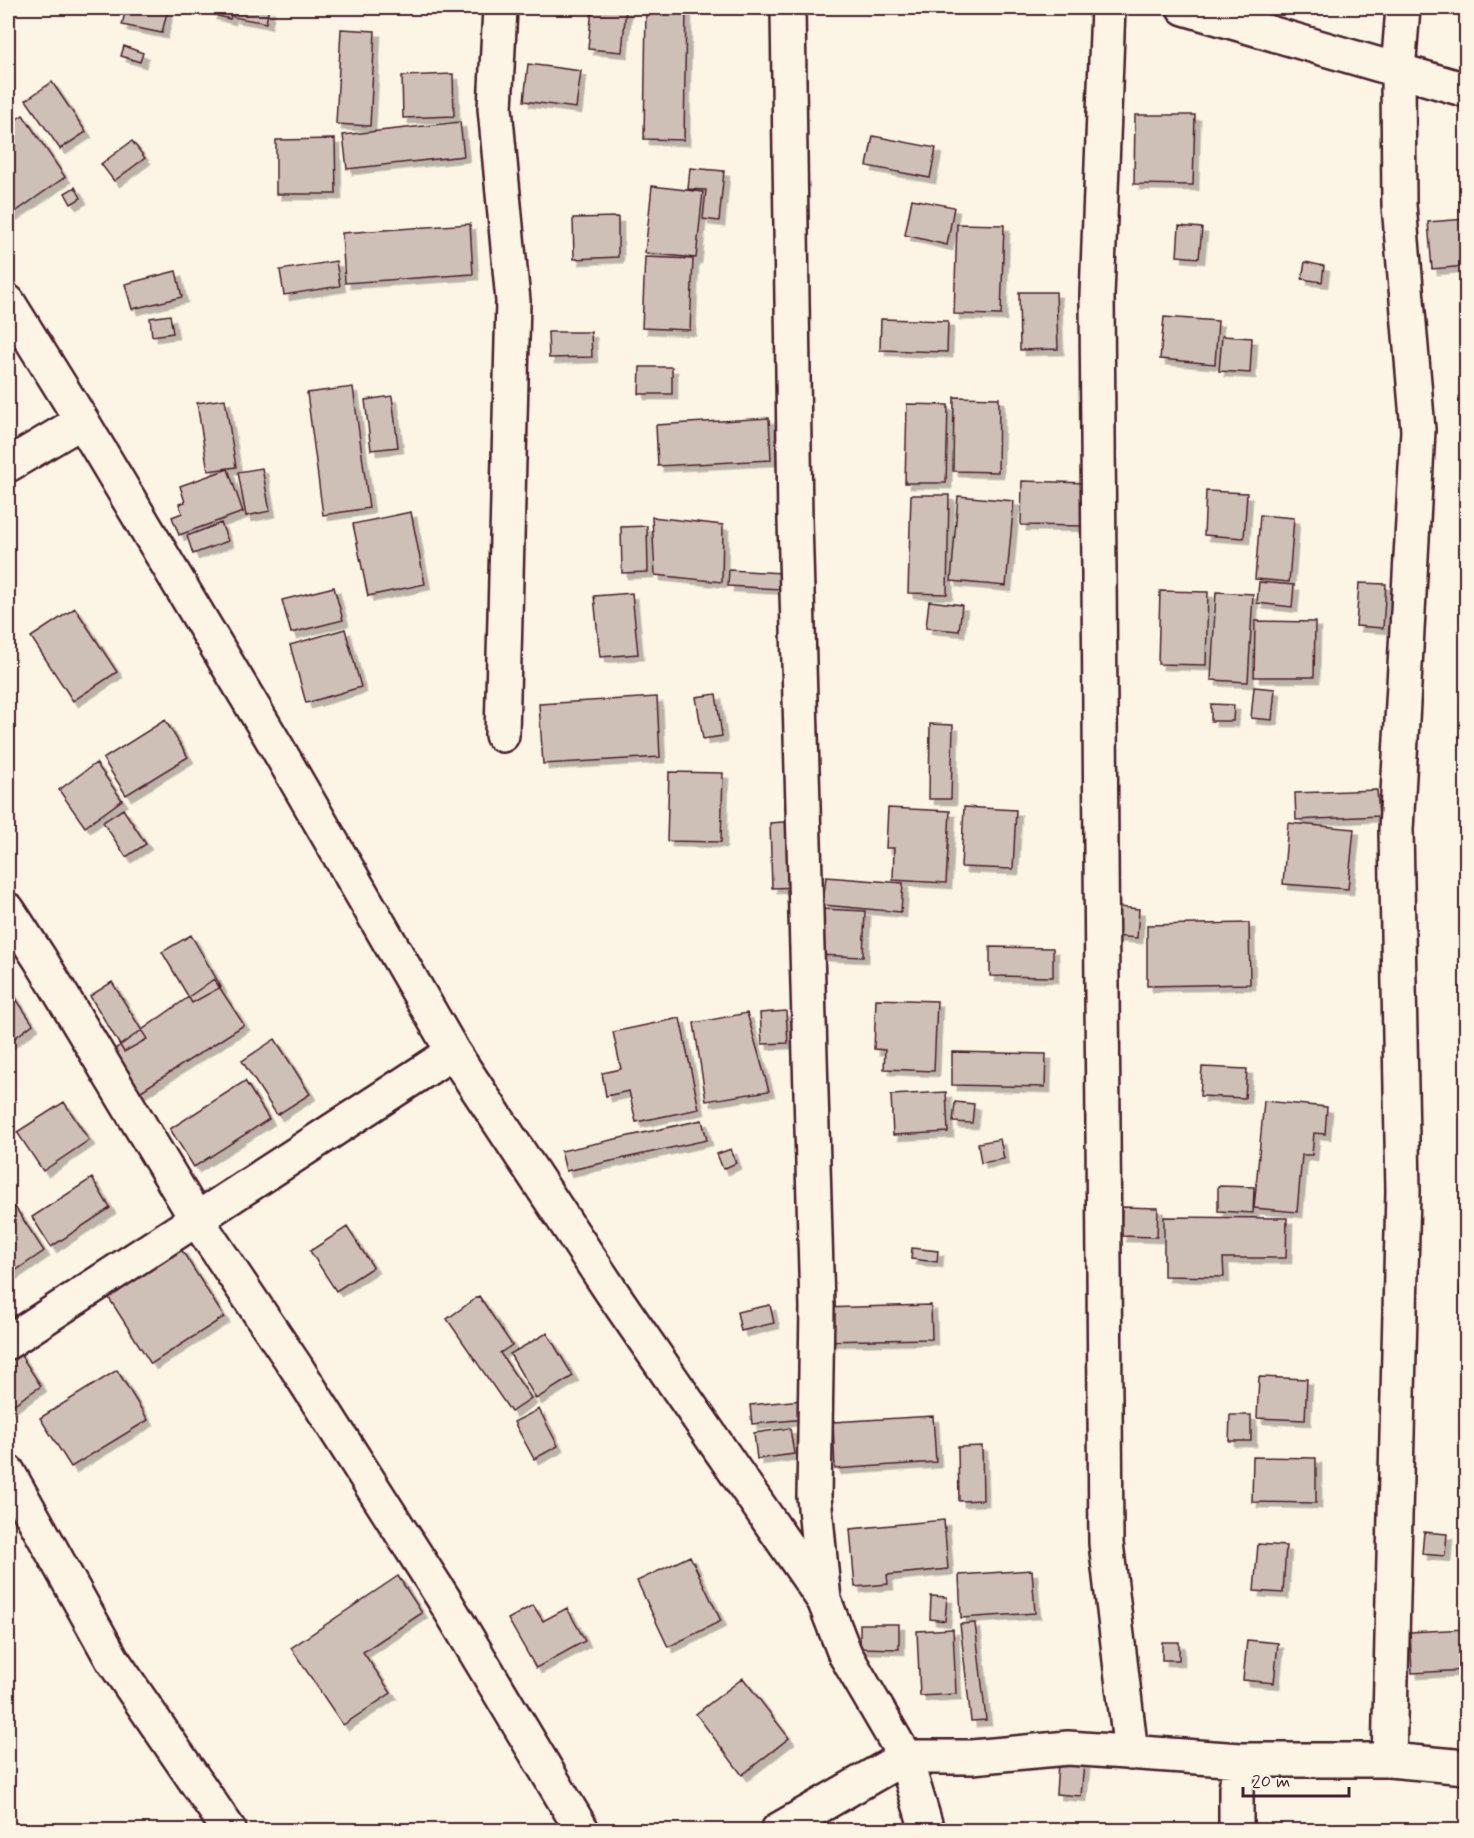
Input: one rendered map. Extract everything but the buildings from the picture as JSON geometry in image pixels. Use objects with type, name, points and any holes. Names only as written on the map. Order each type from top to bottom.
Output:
[{"type":"street","points":[[500,8],[495,108],[513,301],[502,735]]},
{"type":"street","points":[[788,8],[795,520],[817,1308],[814,1497],[824,1600]]},
{"type":"street","points":[[1108,8],[1097,296],[1106,1543],[1131,1753]]},
{"type":"street","points":[[1184,8],[1467,90]]},
{"type":"street","points":[[1389,1760],[1403,1191],[1396,830],[1418,430],[1400,205],[1398,71],[1402,8]]},
{"type":"street","points":[[8,302],[82,421],[453,1052],[611,1291],[824,1600],[845,1654],[905,1757],[927,1830]]},
{"type":"street","points":[[8,465],[82,421]]},
{"type":"street","points":[[8,910],[40,959],[197,1220],[296,1367],[445,1601],[582,1830]]},
{"type":"street","points":[[8,1342],[453,1052]]},
{"type":"street","points":[[8,1472],[112,1659],[230,1830]]},
{"type":"street","points":[[778,1830],[905,1757],[972,1757],[1068,1748],[1241,1760],[1389,1760],[1467,1767]]},
{"type":"street","points":[[1236,1830],[1236,1788],[1241,1760]]}]
